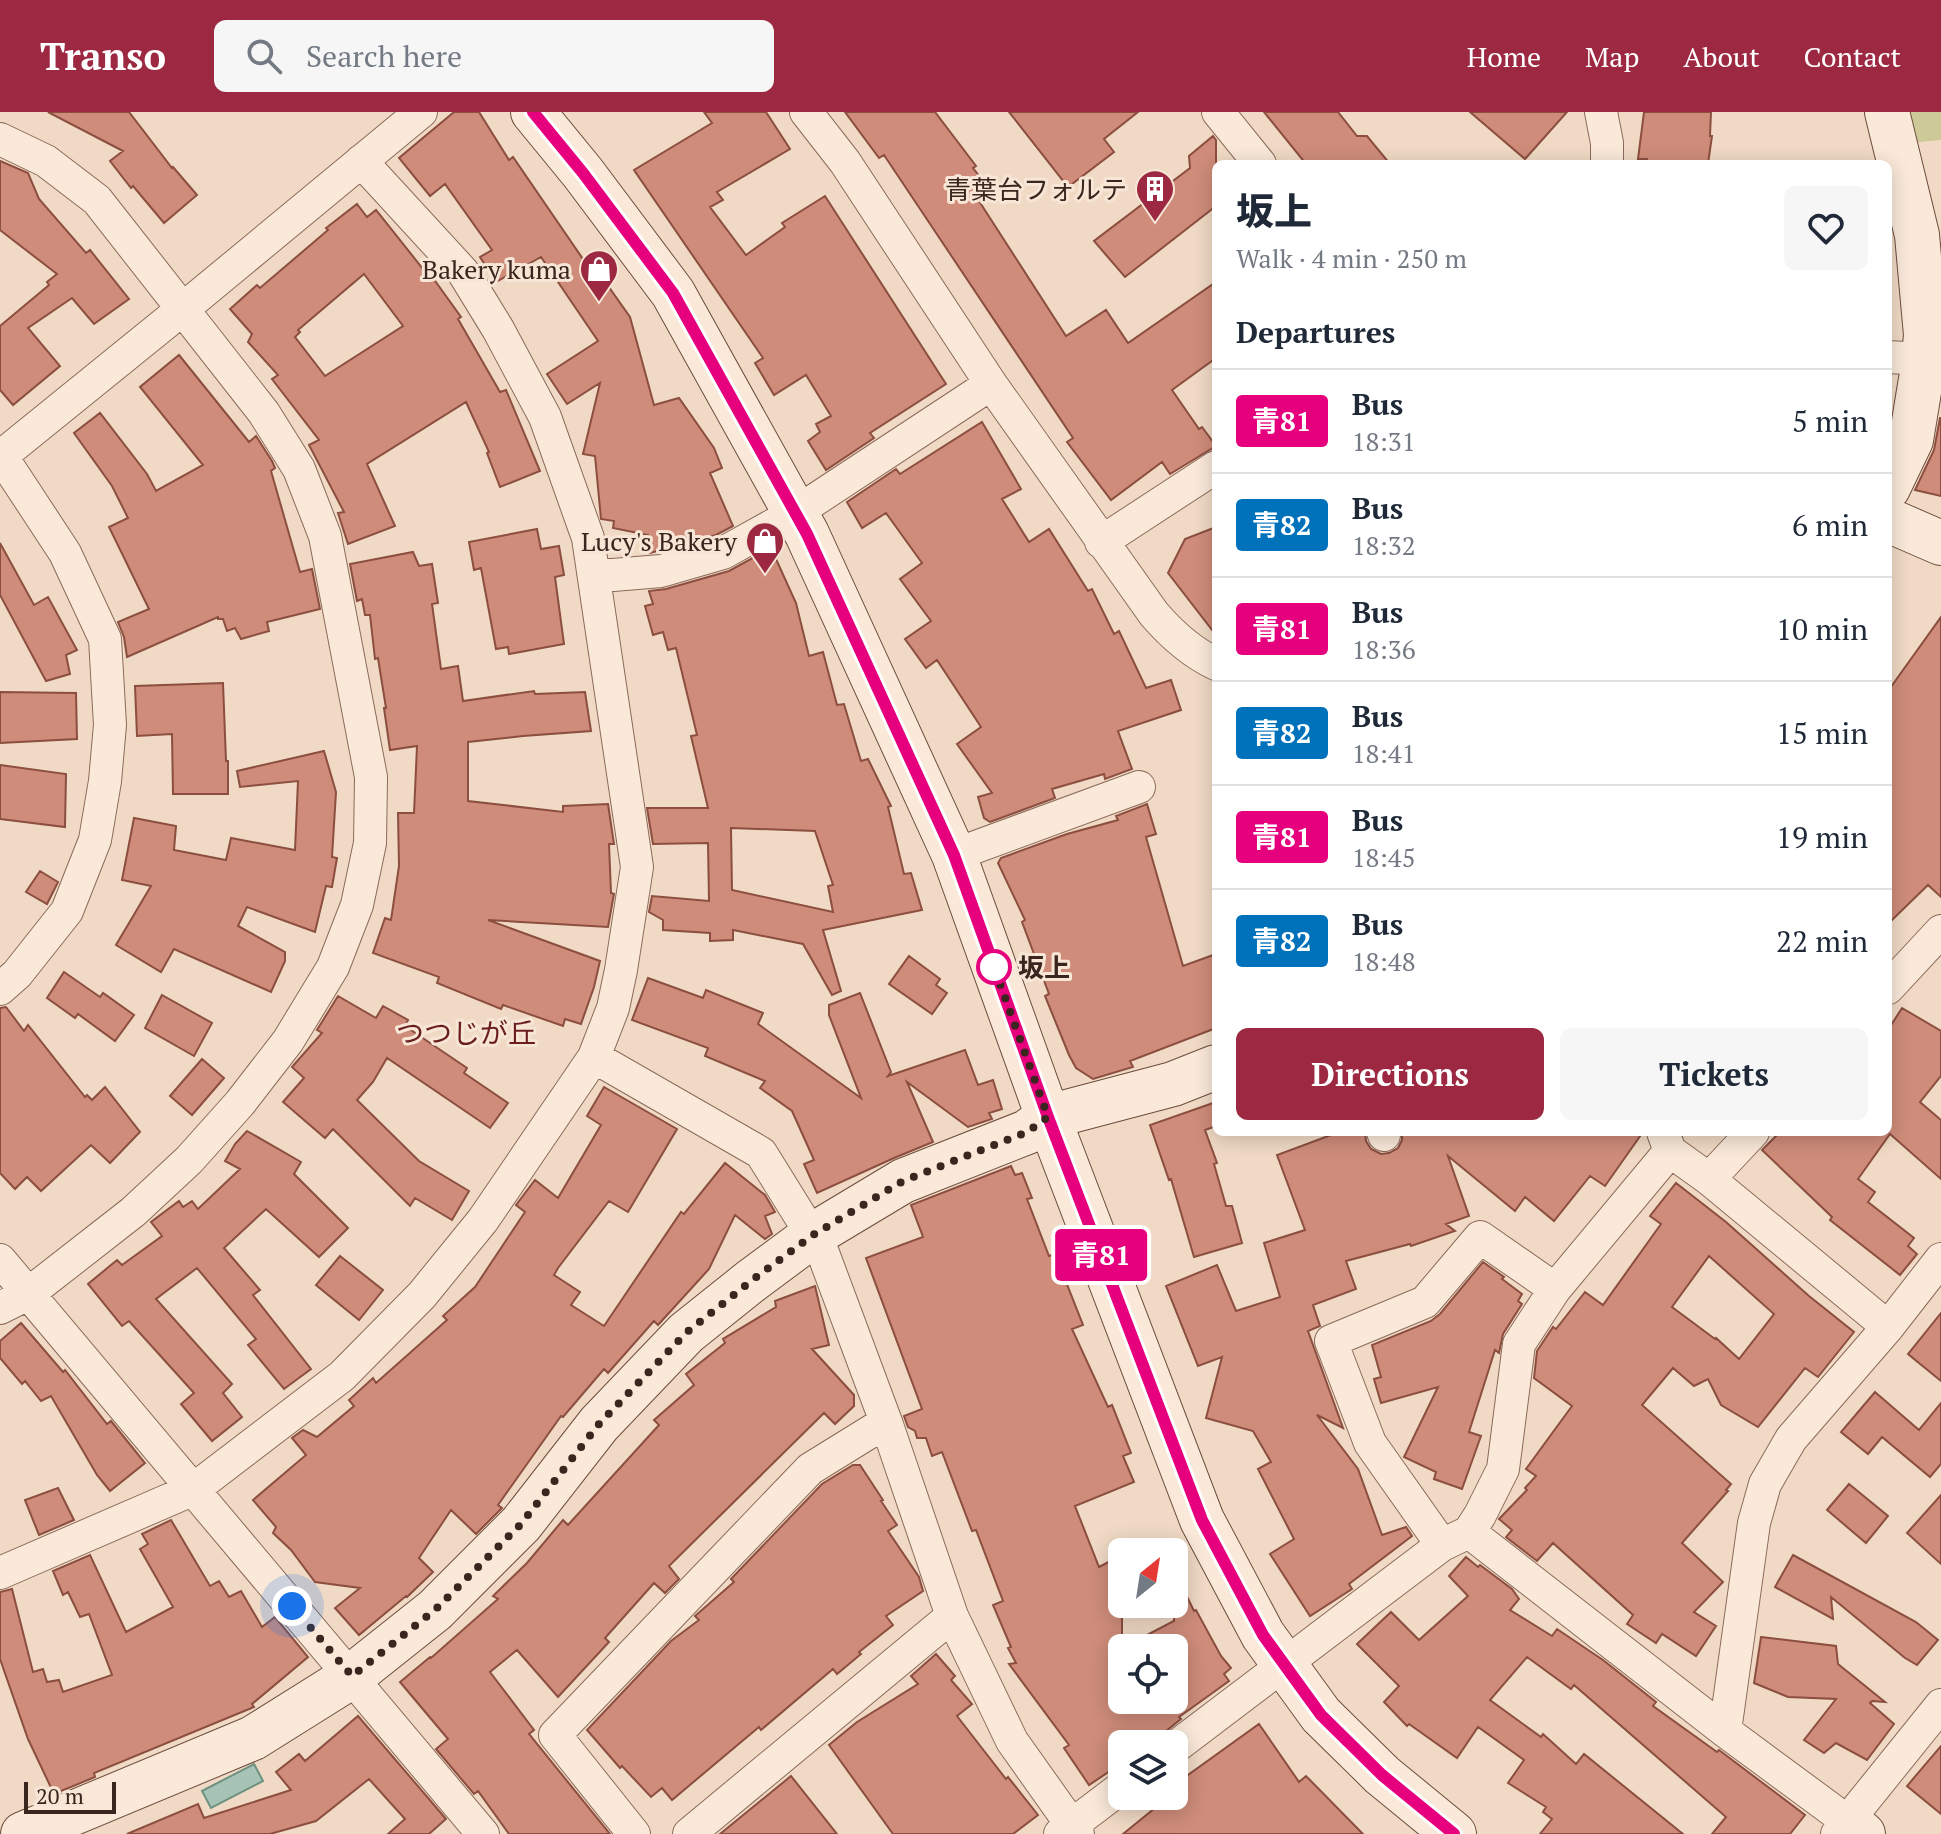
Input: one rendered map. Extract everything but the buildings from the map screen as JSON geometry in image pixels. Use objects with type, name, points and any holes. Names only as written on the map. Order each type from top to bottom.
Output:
[{"type":"street","points":[[0,989],[17,974],[67,911],[95,840],[110,725],[105,639],[65,553],[0,455],[421,112]]},
{"type":"street","points":[[533,112],[673,293],[807,534],[954,855],[1048,1117],[1202,1520],[1263,1635],[1321,1715],[1382,1775],[1454,1834]]},
{"type":"street","points":[[806,112],[845,162],[991,384],[1154,614],[1172,635],[1212,662]]},
{"type":"street","points":[[1218,112],[1257,160]]},
{"type":"street","points":[[1601,112],[1607,160]]},
{"type":"street","points":[[1887,112],[1929,235],[1911,440],[1892,480]]},
{"type":"street","points":[[0,139],[46,161],[97,200],[264,413],[299,469],[325,536],[371,777],[370,843],[357,905],[333,967],[288,1041],[240,1103],[189,1160],[133,1212],[14,1301]]},
{"type":"street","points":[[0,1573],[194,1489],[342,1376],[422,1295],[483,1220],[594,1057],[613,1008],[637,867],[588,538],[545,417],[498,329],[463,272],[361,161]]},
{"type":"street","points":[[595,574],[661,571],[723,553],[795,513],[991,384]]},
{"type":"street","points":[[1101,542],[1212,470]]},
{"type":"street","points":[[1892,522],[1941,543]]},
{"type":"street","points":[[954,855],[1139,787]]},
{"type":"street","points":[[1892,984],[1941,931]]},
{"type":"street","points":[[594,1057],[761,1153],[823,1253],[886,1422],[952,1616],[1012,1741],[1070,1831],[1108,1799]]},
{"type":"street","points":[[23,1834],[253,1738],[352,1676],[435,1610],[521,1524],[599,1424],[686,1333],[813,1235],[903,1181],[1027,1132],[1048,1117],[1173,1084],[1212,1069]]},
{"type":"street","points":[[1709,1179],[1749,1136]]},
{"type":"street","points":[[1188,1737],[1455,1538],[1480,1515],[1503,1469],[1519,1344],[1555,1289],[1667,1141],[1888,1327]]},
{"type":"street","points":[[1555,1289],[1480,1237],[1425,1302],[1331,1341],[1370,1443],[1455,1538],[1725,1731],[1849,1830],[1941,1705]]},
{"type":"street","points":[[1725,1731],[1754,1523],[1765,1484],[1791,1439],[1888,1327],[1941,1259]]},
{"type":"street","points":[[0,1260],[14,1301],[194,1489],[483,1834]]},
{"type":"street","points":[[634,1834],[555,1735],[810,1469],[886,1422]]},
{"type":"street","points":[[689,1834],[952,1616]]},
{"type":"shaded area","points":[[1906,112],[1941,112],[1941,140],[1909,143]]},
{"type":"shaded area","points":[[254,1764],[263,1781],[211,1808],[202,1791]]},
{"type":"bus line","name":"青81","points":[[533,112],[673,293],[807,534],[954,855],[1048,1117],[1202,1520],[1263,1635],[1321,1715],[1382,1775],[1454,1834]]},
{"type":"place","name":"青葉台フォルテ","points":[[1155,223]]},
{"type":"place","name":"Bakery kuma","points":[[599,303]]},
{"type":"place","name":"Lucy's Bakery","points":[[765,575]]},
{"type":"place","name":"坂上","points":[[994,967]]},
{"type":"district","name":"つつじが丘","points":[[466,1032]]},
{"type":"route","points":[[292,1606],[352,1676],[435,1610],[521,1524],[599,1424],[686,1333],[813,1235],[903,1181],[1027,1132],[1048,1117],[994,967]]}]
